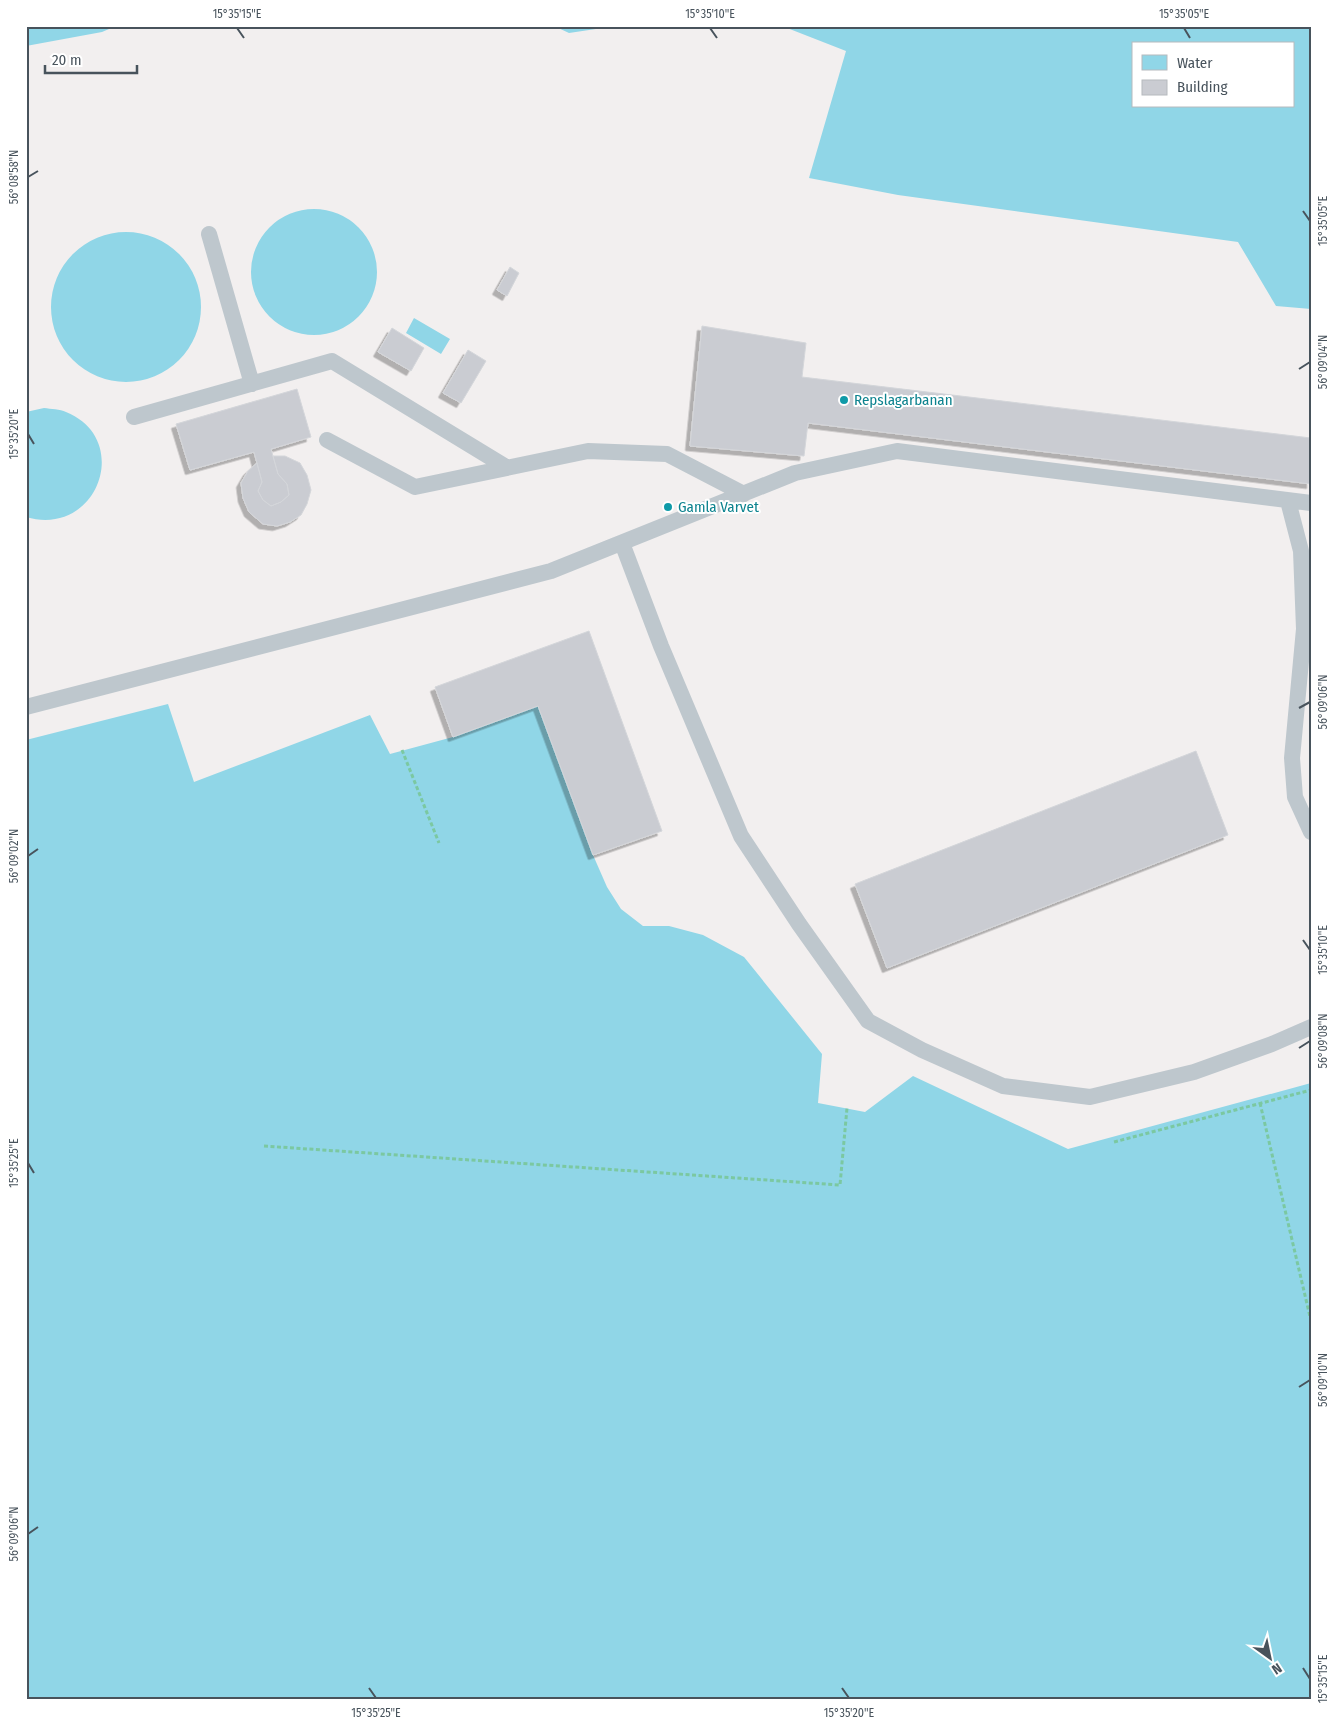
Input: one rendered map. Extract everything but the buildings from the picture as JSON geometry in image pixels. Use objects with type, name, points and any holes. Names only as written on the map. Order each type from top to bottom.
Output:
[{"type":"lane","points":[[209,234],[252,384]]},
{"type":"lane","points":[[134,417],[332,361],[506,467]]},
{"type":"lane","points":[[327,440],[415,487],[588,451],[667,454],[744,494]]},
{"type":"lane","points":[[26,707],[551,571],[796,473],[897,451],[1311,503]]},
{"type":"lane","points":[[1288,500],[1301,551],[1304,629],[1292,758],[1295,797],[1311,832]]},
{"type":"lane","points":[[622,543],[661,646],[741,836],[799,924],[868,1021],[922,1050],[1003,1086],[1090,1097],[1194,1072],[1272,1044],[1311,1027]]},
{"type":"path","points":[[402,750],[439,843]]},
{"type":"path","points":[[1114,1142],[1311,1090]]},
{"type":"path","points":[[1260,1103],[1311,1321]]},
{"type":"path","points":[[264,1146],[840,1185],[847,1108]]},
{"type":"water","points":[[26,26],[116,26],[102,32],[26,46]]},
{"type":"water","points":[[554,26],[616,26],[569,33]]},
{"type":"water","points":[[782,26],[1311,26],[1311,309],[1276,306],[1238,242],[898,195],[809,178],[846,51]]},
{"type":"water","points":[[314,209],[338,214],[358,228],[372,248],[377,272],[372,296],[358,316],[338,330],[314,335],[290,330],[270,316],[256,296],[251,272],[256,248],[270,228],[290,214]]},
{"type":"water","points":[[126,232],[141,233],[155,237],[168,244],[179,254],[189,265],[196,278],[200,292],[200,322],[196,336],[189,349],[179,360],[168,370],[155,377],[141,381],[126,382],[111,381],[97,377],[84,370],[73,360],[63,349],[56,336],[52,322],[51,307],[52,292],[56,278],[63,265],[73,254],[84,244],[97,237],[111,233]]},
{"type":"water","points":[[414,318],[450,339],[441,354],[406,333]]},
{"type":"water","points":[[44,408],[64,411],[86,425],[98,443],[102,463],[98,482],[88,500],[72,513],[51,520],[26,517],[26,412]]},
{"type":"water","points":[[168,704],[194,782],[370,715],[390,754],[453,737],[538,706],[593,855],[607,887],[621,909],[643,926],[669,926],[703,935],[744,957],[822,1054],[818,1103],[865,1112],[913,1076],[1068,1149],[1311,1083],[1311,1700],[26,1700],[26,740]]},
{"type":"place","name":"Repslagarbanan","points":[[844,400]]},
{"type":"place","name":"Gamla Varvet","points":[[668,507]]}]
